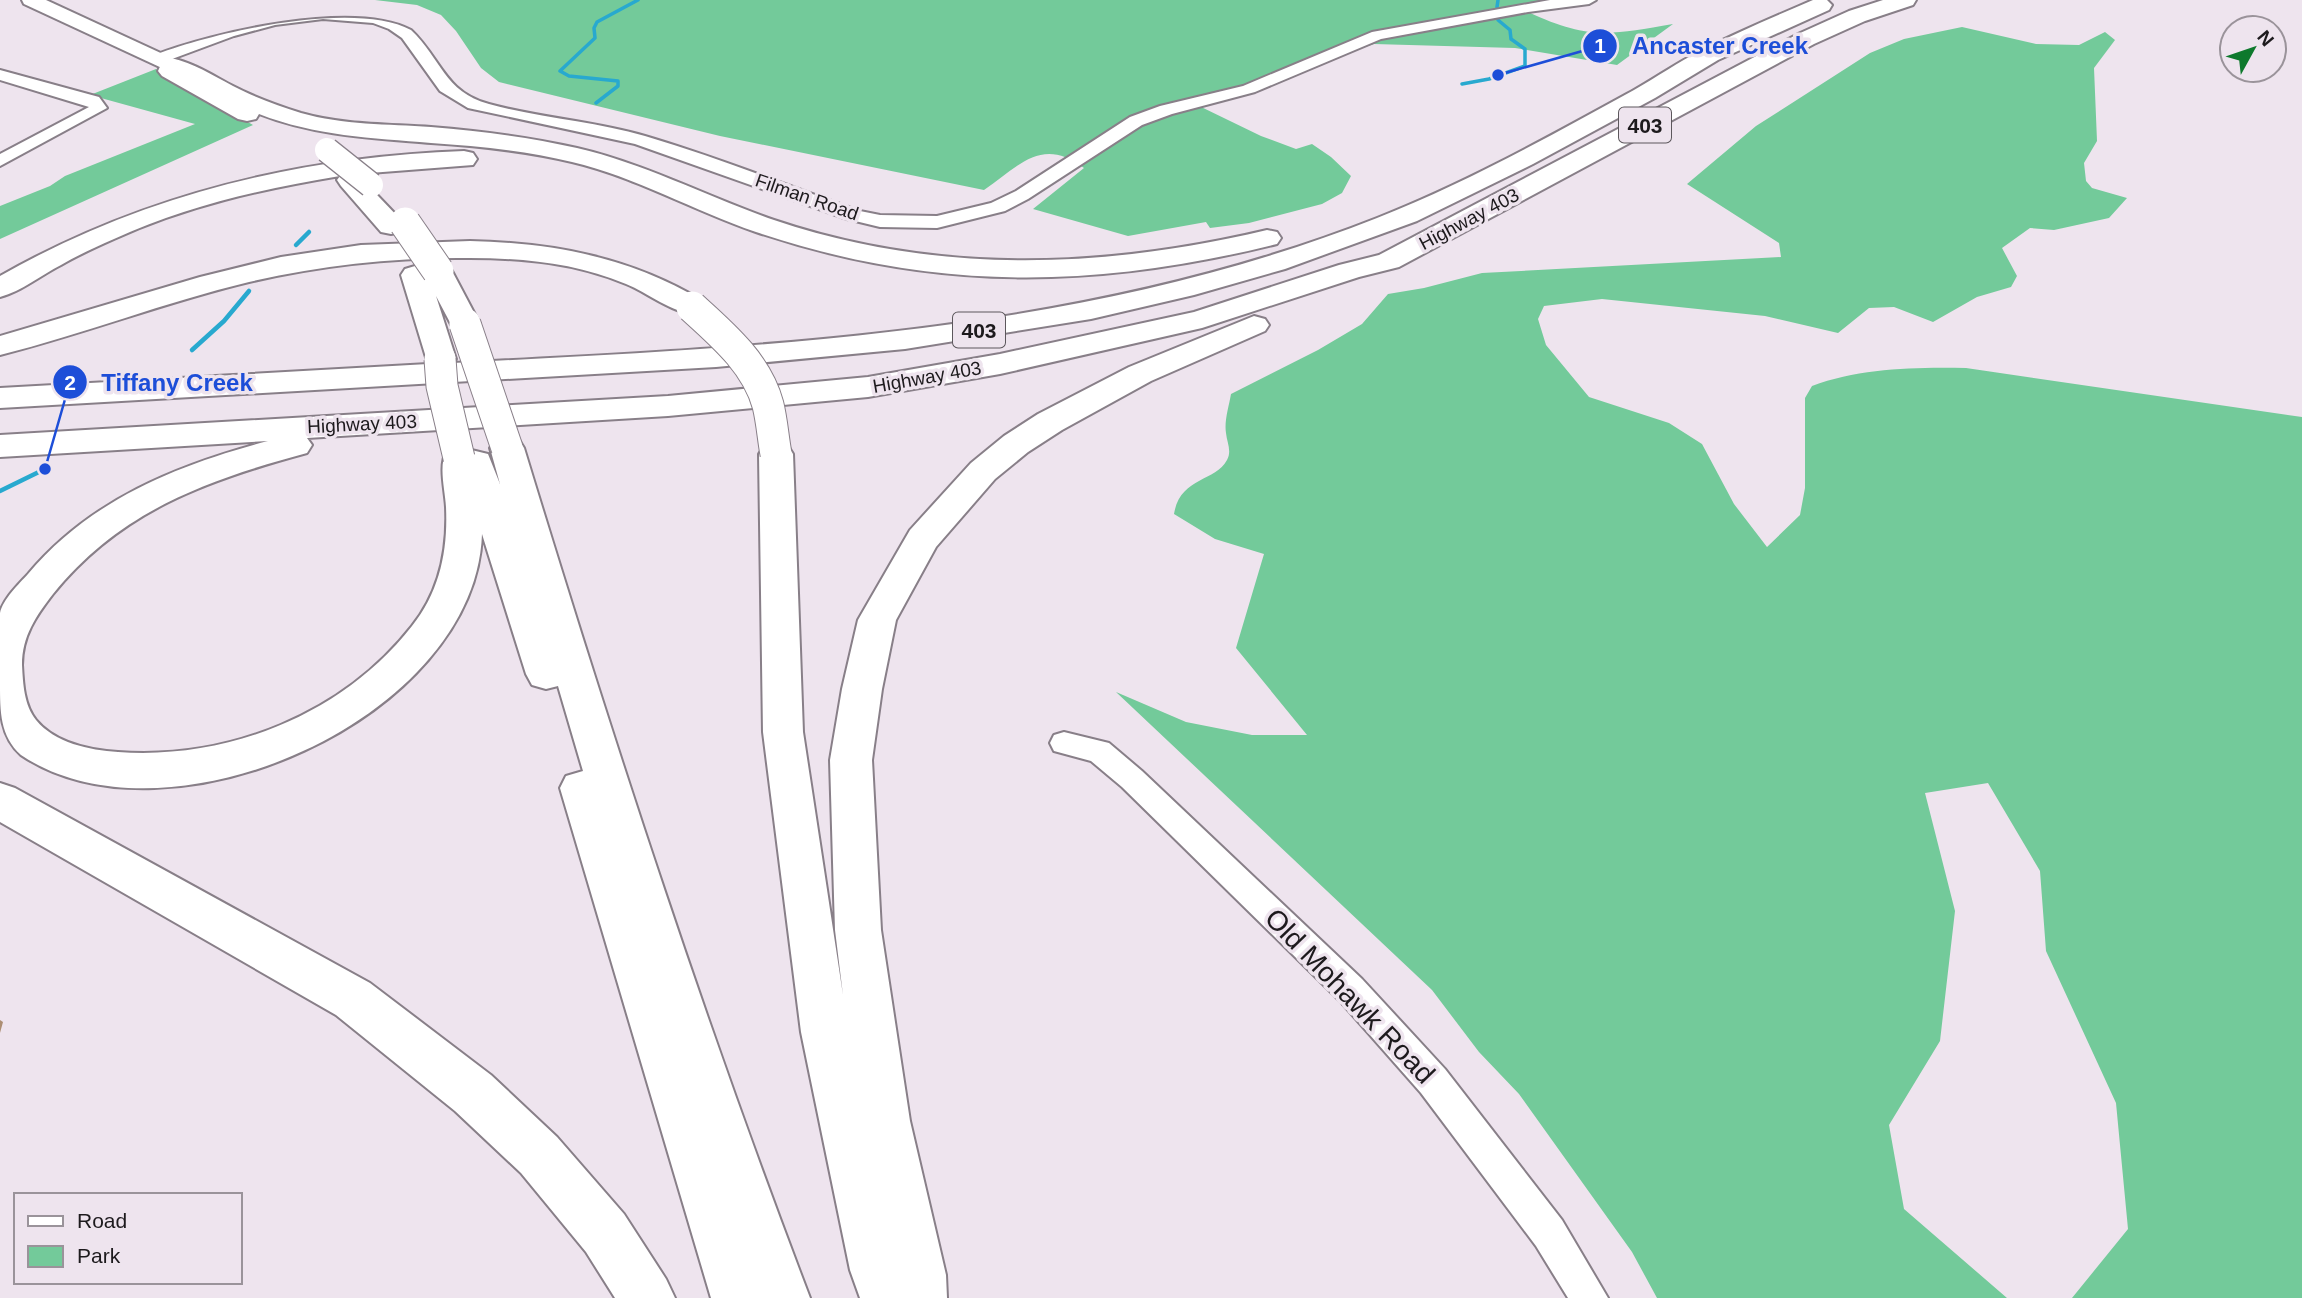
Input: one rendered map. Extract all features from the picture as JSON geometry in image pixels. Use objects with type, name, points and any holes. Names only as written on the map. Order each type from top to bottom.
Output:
[{"type":"highway","name":"Highway 403","points":[[0,398],[667,362],[857,347],[1010,326],[1165,293],[1274,263],[1448,197],[1646,93],[1674,73],[1728,45],[1833,0]]},
{"type":"highway","name":"Highway 403","points":[[0,446],[480,444],[668,406],[882,385],[1000,364],[1202,319],[1349,271],[1389,261],[1806,39],[1857,16],[1905,0]]},
{"type":"highway","points":[[165,62],[181,67],[228,93],[361,182],[398,224],[407,250],[465,324],[480,444],[535,639],[739,1298]]},
{"type":"highway","points":[[165,62],[170,71],[311,149]]},
{"type":"highway","points":[[228,93],[294,118],[331,126],[487,141],[576,155],[627,170],[767,226],[852,251],[921,264],[1062,270],[1135,265],[1189,257],[1304,228],[1402,191],[1636,83],[1674,73]]},
{"type":"highway","points":[[0,288],[106,234],[181,205],[271,179],[369,165],[433,159],[528,162],[616,180],[729,212]]},
{"type":"highway","points":[[0,346],[115,311],[279,267],[347,256],[437,247],[532,252],[612,267],[661,286],[692,307],[720,332],[757,377],[768,404],[776,454],[783,732],[825,1032],[877,1270],[888,1298]]},
{"type":"highway","points":[[919,1298],[919,1276],[886,1121],[858,930],[851,760],[862,689],[877,620],[923,539],[983,471],[1016,444],[1060,416],[1140,374],[1357,281],[1389,261]]},
{"type":"highway","points":[[426,273],[430,328],[440,359],[442,387],[480,444],[576,687],[734,1170],[782,1298]]},
{"type":"highway","points":[[433,427],[480,444],[465,509],[464,544],[452,593],[417,649],[368,695],[321,725],[255,753],[206,765],[156,771],[106,769],[55,755],[23,733],[2,690],[4,646],[25,603],[68,552],[115,516],[185,479],[256,454],[305,443],[433,427]]},
{"type":"highway","points":[[0,801],[353,999],[473,1093],[539,1155],[605,1233],[647,1298]]},
{"type":"main road","points":[[31,0],[165,62]]},
{"type":"street","name":"Filman Road","points":[[165,62],[298,7],[363,16],[384,21],[399,29],[411,40],[447,88],[461,99],[484,108],[639,140],[854,215],[880,221],[937,222],[998,207],[1022,195],[1136,121],[1166,110],[1249,89],[1377,35],[1516,9],[1589,0]]},
{"type":"street","points":[[0,75],[93,101],[99,108],[0,161]]},
{"type":"street","name":"Old Mohawk Road","points":[[1065,743],[1099,751],[1132,779],[1351,990],[1433,1082],[1549,1233],[1589,1298]]},
{"type":"green space","points":[[375,0],[1589,0],[1528,12],[1567,27],[1599,33],[1673,24],[1617,65],[1515,48],[1374,44],[1195,104],[1261,136],[1296,149],[1312,144],[1351,176],[1342,193],[1322,204],[1249,223],[1210,228],[1206,222],[1128,236],[1033,209],[1084,168],[1056,154],[1043,154],[1020,164],[984,190],[720,136],[499,82],[481,68],[456,31],[441,15],[417,5]]},
{"type":"green space","points":[[1962,27],[2036,44],[2079,45],[2105,32],[2115,40],[2094,68],[2097,141],[2084,163],[2086,181],[2092,188],[2127,198],[2109,218],[2054,230],[2030,228],[2002,248],[2017,276],[2011,287],[1977,297],[1933,322],[1894,307],[1869,308],[1838,333],[1765,316],[1602,299],[1544,306],[1538,319],[1546,345],[1589,397],[1669,423],[1702,444],[1734,504],[1767,547],[1800,515],[1805,488],[1805,398],[1812,386],[1849,375],[1888,370],[1966,368],[2302,417],[2302,1298],[2072,1298],[2128,1229],[2116,1103],[2046,951],[2040,871],[1988,783],[1925,793],[1955,911],[1940,1041],[1889,1125],[1904,1209],[2007,1298],[1657,1298],[1632,1252],[1519,1094],[1479,1052],[1432,990],[1116,692],[1186,722],[1252,735],[1307,735],[1236,648],[1264,554],[1215,539],[1174,514],[1183,493],[1222,467],[1227,460],[1229,450],[1226,424],[1231,394],[1318,350],[1362,324],[1388,294],[1482,273],[1781,257],[1779,243],[1687,184],[1756,126],[1870,53],[1904,39]]},
{"type":"green space","points":[[156,69],[253,125],[0,239],[0,206],[50,186],[65,176],[195,124],[90,95]]},
{"type":"waterway","points":[[596,103],[618,86],[618,81],[569,76],[560,71],[595,38],[594,28],[597,22],[638,0]]},
{"type":"waterway","points":[[1497,7],[1498,0]]},
{"type":"waterway","points":[[1462,84],[1489,79],[1525,66],[1525,49],[1511,39],[1510,30],[1498,20],[1497,15]]},
{"type":"waterway","points":[[296,245],[309,232]]},
{"type":"waterway","points":[[192,350],[224,321],[249,291]]},
{"type":"waterway","points":[[0,491],[45,469]]},
{"type":"place","name":"Ancaster Creek","points":[[1498,75]]},
{"type":"place","name":"Tiffany Creek","points":[[45,469]]}]
